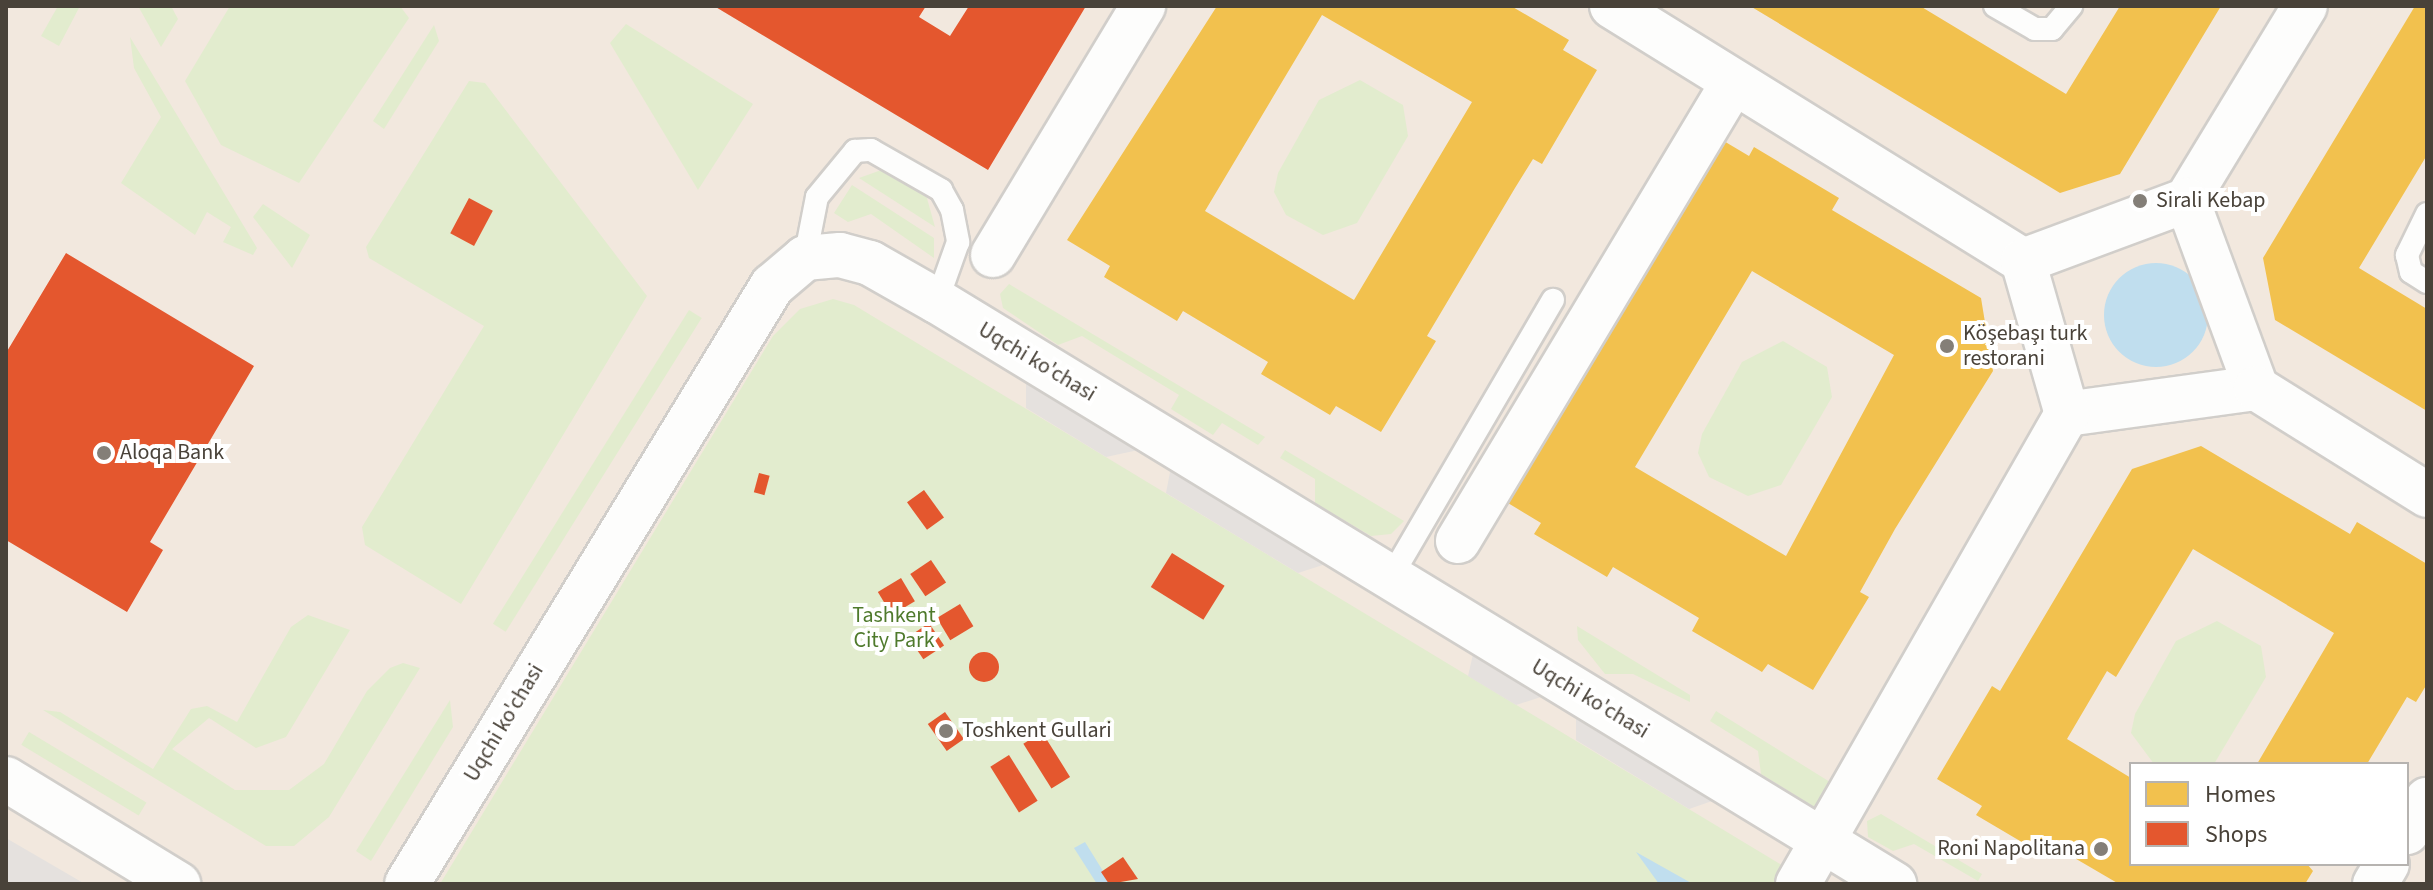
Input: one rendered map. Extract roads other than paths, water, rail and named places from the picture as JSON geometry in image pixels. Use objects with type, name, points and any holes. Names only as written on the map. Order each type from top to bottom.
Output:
[{"type":"street","points":[[993,255],[1143,6]]},
{"type":"street","points":[[1612,6],[2023,261],[2067,414],[1798,884]]},
{"type":"street","points":[[2023,261],[2187,200],[2305,6]]},
{"type":"street","points":[[1458,541],[1733,83]]},
{"type":"street","points":[[2187,200],[2256,388],[2427,495]]},
{"type":"street","name":"Uqchi ko'chasi","points":[[407,884],[745,325],[772,286],[805,258],[861,259],[937,301],[1894,884]]},
{"type":"street","points":[[2067,414],[2256,388]]},
{"type":"street","points":[[6,779],[178,884]]},
{"type":"street","points":[[2409,829],[2427,800]]},
{"type":"street","points":[[2375,884],[2386,866]]},
{"type":"lane","points":[[1995,6],[2035,29],[2052,29],[2071,6]]},
{"type":"lane","points":[[805,258],[817,197],[855,151],[871,150],[941,190],[952,210],[958,242],[937,301]]},
{"type":"lane","points":[[2427,214],[2407,255],[2411,272],[2427,282]]},
{"type":"lane","points":[[1391,577],[1553,300]]},
{"type":"water","points":[[2156,263],[2176,267],[2193,278],[2204,295],[2208,315],[2204,335],[2193,352],[2176,363],[2156,367],[2136,363],[2119,352],[2108,335],[2104,315],[2108,295],[2119,278],[2136,267]]},
{"type":"water","points":[[1085,842],[1111,884],[1097,884],[1074,848]]},
{"type":"water","points":[[1636,852],[1693,884],[1659,884]]},
{"type":"place","name":"Sirali Kebap","points":[[2140,201]]},
{"type":"place","name":"Köşebaşı turk restorani","points":[[1947,346]]},
{"type":"place","name":"Aloqa Bank","points":[[104,453]]},
{"type":"place","name":"Toshkent Gullari","points":[[946,731]]},
{"type":"place","name":"Roni Napolitana","points":[[2101,849]]},
{"type":"park label","name":"Tashkent City Park","points":[[894,628]]}]
